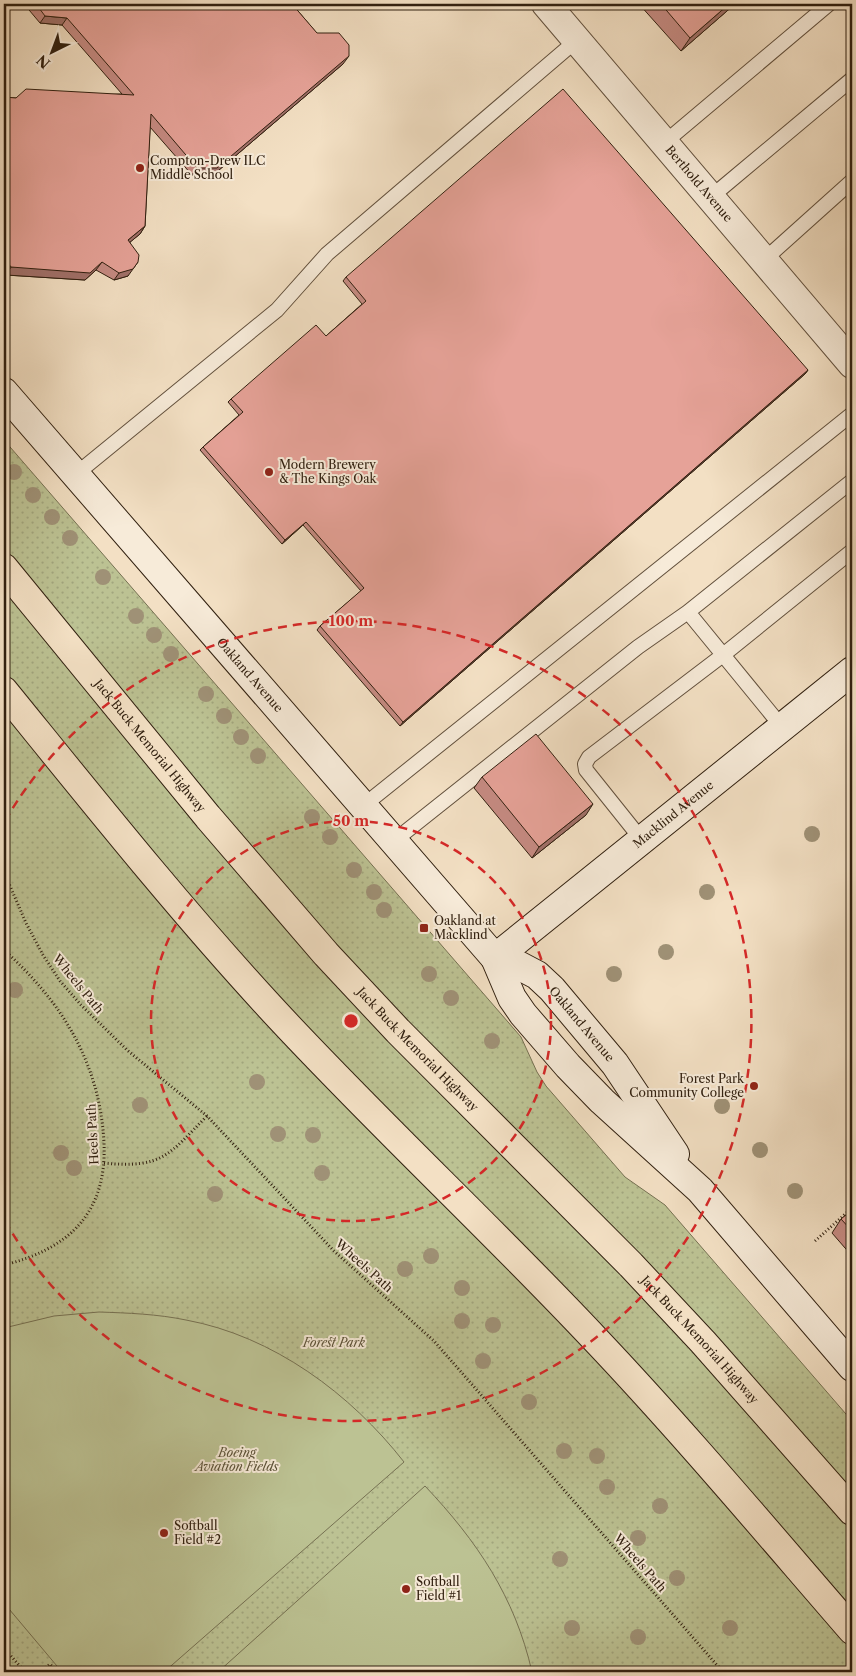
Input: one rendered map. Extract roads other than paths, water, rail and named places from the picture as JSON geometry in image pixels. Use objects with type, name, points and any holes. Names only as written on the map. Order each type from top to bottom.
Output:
[{"type":"highway","name":"Jack Buck Memorial Highway","points":[[4,568],[208,817],[326,954],[398,1031],[631,1265],[703,1342],[852,1511]]},
{"type":"highway","points":[[4,691],[151,871],[271,1009],[596,1340],[666,1416],[852,1630]]},
{"type":"street","name":"Berthold Avenue","points":[[546,4],[852,364]]},
{"type":"street","name":"Oakland Avenue","points":[[4,392],[495,958],[512,998],[523,1014],[562,1059],[602,1101],[700,1190]]},
{"type":"street","name":"Macklind Avenue","points":[[495,958],[852,671]]},
{"type":"street","name":"Oakland Avenue","points":[[495,958],[518,965],[537,975],[552,989],[615,1064],[700,1190],[852,1367]]},
{"type":"lane","points":[[664,143],[829,4]]},
{"type":"lane","points":[[75,475],[277,310],[327,254],[577,40]]},
{"type":"lane","points":[[711,197],[852,79]]},
{"type":"lane","points":[[764,260],[852,181]]},
{"type":"lane","points":[[363,806],[852,414]]},
{"type":"lane","points":[[394,841],[638,647],[688,612],[852,481]]},
{"type":"lane","points":[[642,840],[586,770],[585,764],[589,758],[723,655],[852,551]]},
{"type":"lane","points":[[688,612],[782,728]]},
{"type":"place","name":"Compton-Drew ILC Middle School","points":[[140,168]]},
{"type":"place","name":"Modern Brewery & The Kings Oak","points":[[269,472]]},
{"type":"place","name":"Oakland at Macklind","points":[[424,928]]},
{"type":"place","name":"Forest Park Community College","points":[[754,1086]]},
{"type":"place","name":"Softball Field #2","points":[[164,1533]]},
{"type":"place","name":"Softball Field #1","points":[[406,1589]]},
{"type":"park label","name":"Forest Park","points":[[334,1343]]},
{"type":"park label","name":"Boeing Aviation Fields","points":[[237,1460]]}]
